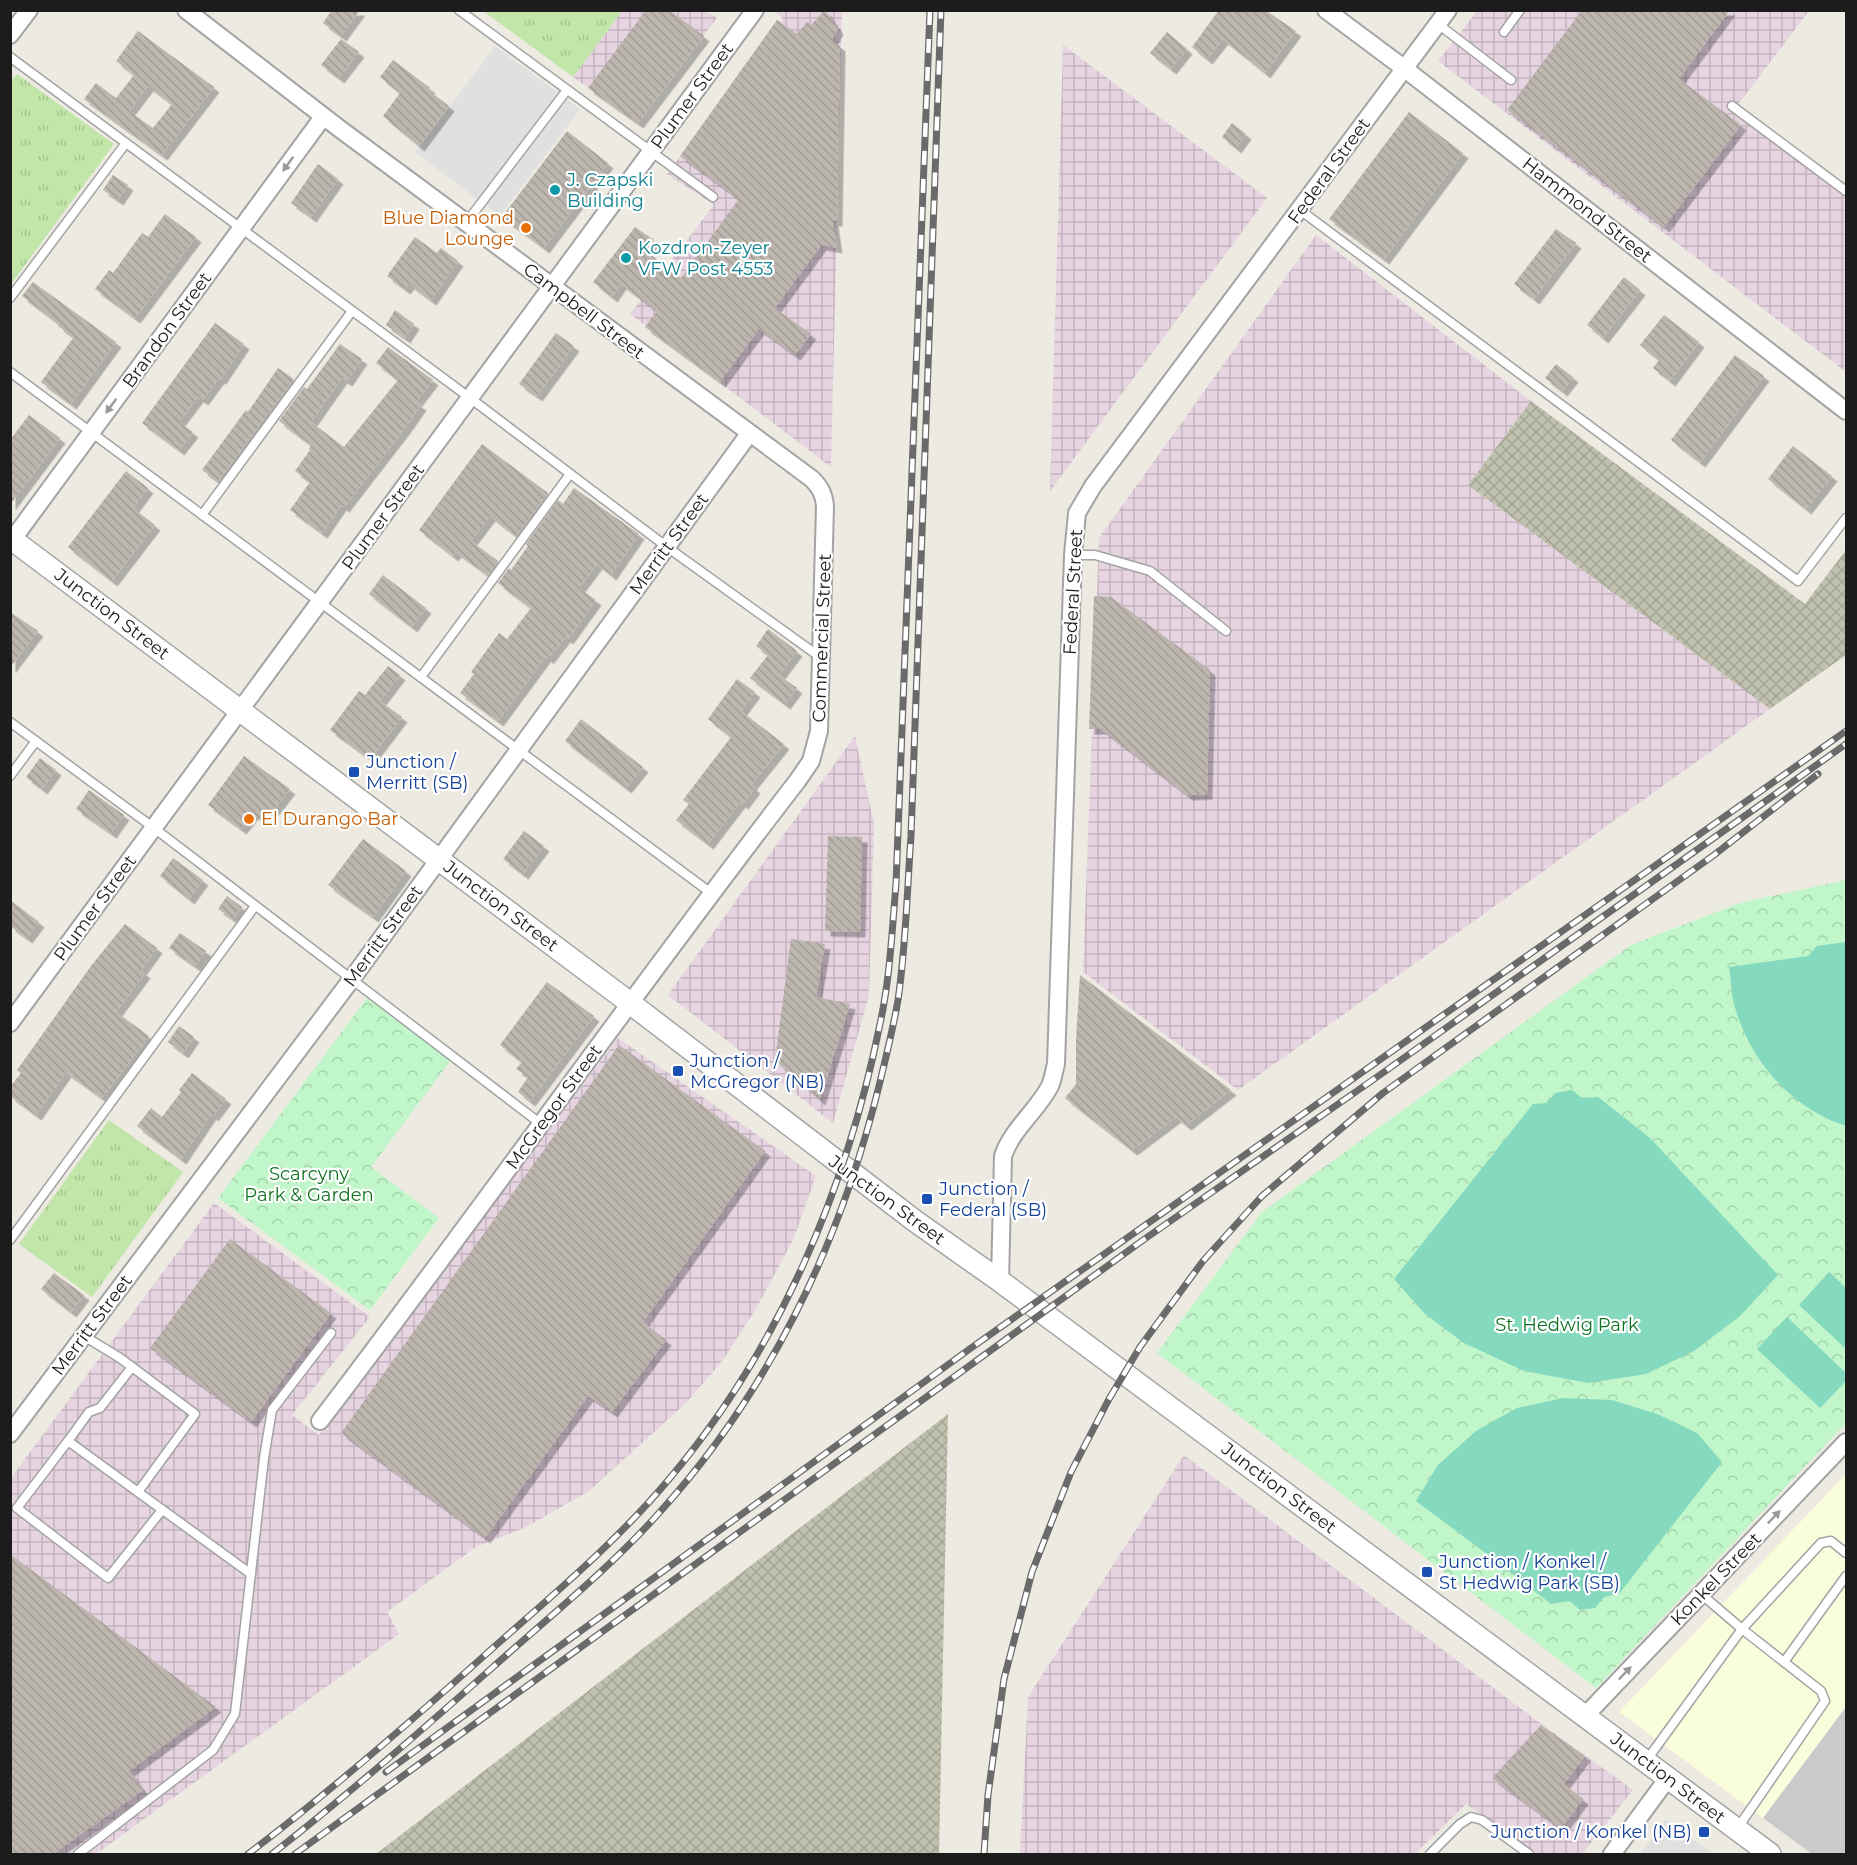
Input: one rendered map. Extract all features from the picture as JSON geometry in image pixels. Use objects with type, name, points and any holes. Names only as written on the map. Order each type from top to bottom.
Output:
[{"type":"street","points":[[10,35],[28,10]]},
{"type":"street","name":"Campbell Street","points":[[186,10],[323,117],[812,479]]},
{"type":"street","name":"Hammond Street","points":[[1326,10],[1846,411]]},
{"type":"street","name":"Plumer Street","points":[[10,1023],[754,11]]},
{"type":"street","name":"Federal Street","points":[[1000,1281],[1004,1156],[1015,1133],[1051,1084],[1056,1064],[1073,555],[1077,513],[1093,486],[1443,17]]},
{"type":"street","name":"Brandon Street","points":[[11,540],[323,117]]},
{"type":"street","name":"Merritt Street","points":[[10,1434],[351,980],[749,434]]},
{"type":"street","name":"Commercial Street","points":[[788,793],[811,761],[819,731],[825,506],[819,486],[812,479]]},
{"type":"street","name":"Junction Street","points":[[11,540],[630,1003],[869,1187],[1000,1281],[1770,1854]]},
{"type":"street","name":"McGregor Street","points":[[320,1420],[418,1292],[711,893],[788,793]]},
{"type":"street","name":"Konkel Street","points":[[1585,1716],[1846,1442]]},
{"type":"street","points":[[1612,1854],[1668,1778]]},
{"type":"lane","points":[[459,10],[713,196]]},
{"type":"lane","points":[[1504,32],[1520,10]]},
{"type":"lane","points":[[1443,17],[1511,80]]},
{"type":"lane","points":[[10,57],[667,547],[822,659]]},
{"type":"lane","points":[[466,223],[567,90]]},
{"type":"lane","points":[[1732,106],[1846,191]]},
{"type":"lane","points":[[10,298],[126,144]]},
{"type":"lane","points":[[1300,210],[1798,581],[1846,518]]},
{"type":"lane","points":[[202,515],[352,311]]},
{"type":"lane","points":[[10,372],[711,893]]},
{"type":"lane","points":[[421,677],[570,474]]},
{"type":"lane","points":[[1073,555],[1095,555],[1150,571],[1226,631]]},
{"type":"lane","points":[[10,722],[154,828],[541,1124]]},
{"type":"lane","points":[[10,776],[36,741]]},
{"type":"lane","points":[[10,1240],[255,906]]},
{"type":"lane","points":[[78,1854],[213,1750],[235,1714],[272,1410],[331,1333]]},
{"type":"lane","points":[[84,1335],[195,1414],[138,1492]]},
{"type":"lane","points":[[132,1367],[100,1408],[89,1412],[16,1508],[108,1578],[162,1510]]},
{"type":"lane","points":[[68,1442],[251,1574]]},
{"type":"lane","points":[[1646,1762],[1742,1629],[1821,1543],[1831,1540],[1846,1553]]},
{"type":"lane","points":[[1784,1662],[1846,1576]]},
{"type":"lane","points":[[1701,1594],[1821,1690],[1825,1701],[1736,1829]]},
{"type":"lane","points":[[1430,1854],[1460,1824],[1471,1817],[1482,1820],[1529,1854]]},
{"type":"shaded area","points":[[622,11],[706,11],[717,18],[637,123],[573,77]]},
{"type":"shaded area","points":[[774,11],[842,11],[831,467],[630,314],[714,205],[667,174],[783,19]]},
{"type":"shaded area","points":[[1477,11],[1809,11],[1733,111],[1846,197],[1846,372],[1438,61]]},
{"type":"shaded area","points":[[1063,45],[1267,198],[1050,491]]},
{"type":"shaded area","points":[[495,46],[580,109],[500,216],[415,152]]},
{"type":"shaded area","points":[[1316,235],[1531,401],[1468,485],[1770,709],[1238,1090],[1083,972],[1099,538]]},
{"type":"shaded area","points":[[1531,401],[1805,604],[1846,550],[1846,655],[1770,709],[1468,485]]},
{"type":"shaded area","points":[[855,736],[874,824],[869,995],[833,1123],[668,995]]},
{"type":"shaded area","points":[[618,1038],[816,1176],[793,1240],[757,1307],[723,1360],[686,1403],[589,1491],[526,1527],[476,1547],[387,1612],[399,1634],[96,1854],[11,1854],[11,1478],[214,1203],[370,1317],[292,1415],[319,1435]]},
{"type":"shaded area","points":[[948,1414],[939,1854],[376,1854]]},
{"type":"shaded area","points":[[1184,1455],[1540,1723],[1633,1790],[1582,1854],[1537,1854],[1466,1804],[1415,1854],[1020,1854],[1028,1697]]},
{"type":"shaded area","points":[[1846,1474],[1846,1707],[1763,1818],[1619,1712]]},
{"type":"shaded area","points":[[1846,1707],[1846,1854],[1812,1854],[1763,1818]]},
{"type":"shaded area","points":[[1666,1819],[1710,1852],[1708,1854],[1640,1854]]},
{"type":"green space","points":[[483,11],[622,11],[573,77]]},
{"type":"green space","points":[[17,74],[114,144],[11,284],[10,83]]},
{"type":"green space","name":"St. Hedwig Park","points":[[1846,880],[1846,1423],[1596,1688],[1157,1353],[1262,1212],[1631,945],[1740,903]]},
{"type":"green space","points":[[1846,942],[1846,1126],[1807,1107],[1775,1079],[1762,1062],[1741,1025],[1733,999],[1729,967],[1808,956],[1817,946]]},
{"type":"green space","name":"Scarcyny Park & Garden","points":[[367,998],[451,1060],[371,1167],[439,1218],[370,1310],[218,1198]]},
{"type":"green space","points":[[1572,1090],[1582,1098],[1598,1097],[1650,1138],[1778,1275],[1740,1316],[1694,1351],[1646,1374],[1588,1383],[1524,1371],[1464,1343],[1425,1314],[1394,1279],[1533,1104],[1547,1103],[1555,1093]]},
{"type":"green space","points":[[109,1120],[183,1172],[92,1297],[19,1244]]},
{"type":"green space","points":[[1829,1272],[1846,1288],[1846,1349],[1799,1305]]},
{"type":"green space","points":[[1787,1317],[1846,1373],[1846,1381],[1820,1408],[1757,1349]]},
{"type":"green space","points":[[1563,1398],[1612,1400],[1657,1414],[1697,1433],[1722,1462],[1619,1594],[1604,1597],[1595,1608],[1580,1610],[1570,1601],[1551,1604],[1416,1501],[1438,1465],[1476,1431],[1517,1408]]},
{"type":"building","points":[[332,10],[360,10],[341,36],[323,23]]},
{"type":"building","points":[[646,10],[669,10],[704,36],[638,123],[588,88]]},
{"type":"building","points":[[825,10],[838,29],[832,40],[840,46],[837,221],[833,221],[837,248],[821,245],[775,308],[811,334],[795,355],[759,329],[720,382],[645,327],[657,311],[621,284],[612,297],[593,282],[635,227],[654,240],[646,251],[681,278],[739,199],[680,156],[777,20],[797,34],[807,22],[811,25]]},
{"type":"building","points":[[1219,10],[1265,10],[1296,31],[1265,73],[1223,39],[1207,59],[1192,47]]},
{"type":"building","points":[[1582,10],[1730,10],[1679,79],[1741,125],[1664,227],[1507,110]]},
{"type":"building","points":[[138,31],[214,87],[162,155],[84,99],[96,83],[116,98],[134,75],[116,61]],"holes":[[[148,86],[172,104],[153,128],[129,111]]]},
{"type":"building","points":[[1167,32],[1187,49],[1171,69],[1150,53]]},
{"type":"building","points":[[341,39],[359,52],[339,78],[321,65]]},
{"type":"building","points":[[393,60],[430,88],[428,90],[449,106],[419,146],[383,116],[400,93],[380,77]]},
{"type":"building","points":[[1409,112],[1463,153],[1384,259],[1329,219]]},
{"type":"building","points":[[1232,123],[1246,134],[1236,148],[1222,137]]},
{"type":"building","name":"J. Czapski Building","points":[[567,131],[608,163],[544,248],[502,217]]},
{"type":"building","points":[[318,164],[338,179],[311,217],[291,203]]},
{"type":"building","points":[[113,175],[128,185],[118,200],[103,190]]},
{"type":"building","points":[[165,214],[196,237],[135,318],[95,289],[109,270],[113,273],[142,233],[148,237]]},
{"type":"building","points":[[1556,229],[1576,243],[1534,299],[1514,284]]},
{"type":"building","points":[[415,237],[437,253],[441,248],[458,261],[431,300],[409,284],[405,289],[387,276]]},
{"type":"building","points":[[1624,277],[1640,290],[1603,338],[1587,325]]},
{"type":"building","points":[[33,282],[116,342],[71,404],[41,382],[74,337],[22,296]]},
{"type":"building","points":[[395,310],[414,324],[405,338],[386,325]]},
{"type":"building","points":[[1664,315],[1699,342],[1670,381],[1653,368],[1659,360],[1640,345]]},
{"type":"building","points":[[215,323],[244,344],[221,379],[219,378],[203,400],[198,397],[179,422],[193,432],[179,450],[142,423]]},
{"type":"building","points":[[556,333],[574,346],[537,396],[519,384]]},
{"type":"building","points":[[340,344],[362,359],[347,381],[342,378],[311,422],[344,447],[398,380],[376,363],[388,347],[433,380],[416,402],[421,405],[405,428],[344,507],[341,505],[322,533],[290,510],[310,482],[295,471],[311,445],[279,421],[304,387],[307,389]]},
{"type":"building","points":[[1735,355],[1764,376],[1700,462],[1671,440]]},
{"type":"building","points":[[1556,364],[1573,377],[1562,391],[1545,378]]},
{"type":"building","points":[[278,368],[294,379],[218,481],[202,470],[246,410],[248,412]]},
{"type":"building","points":[[29,415],[60,438],[10,505],[10,440]]},
{"type":"building","points":[[482,444],[548,493],[516,536],[490,516],[471,541],[498,561],[488,575],[456,552],[453,556],[419,530]]},
{"type":"building","points":[[1793,446],[1832,476],[1806,509],[1768,479]]},
{"type":"building","points":[[126,471],[148,488],[133,508],[155,525],[112,581],[68,547]]},
{"type":"building","points":[[574,488],[639,534],[611,575],[597,564],[579,588],[596,600],[568,639],[565,637],[548,659],[546,656],[498,721],[460,693],[474,674],[471,672],[499,633],[507,639],[531,608],[498,583],[509,568],[511,570],[528,546],[526,544],[558,500],[563,504]]},
{"type":"building","points":[[383,575],[426,608],[412,627],[369,594]]},
{"type":"building","points":[[1094,596],[1111,597],[1210,670],[1207,794],[1187,795],[1101,729],[1089,729]]},
{"type":"building","points":[[10,612],[38,631],[10,668]]},
{"type":"building","points":[[768,629],[797,651],[779,675],[797,688],[785,704],[750,678],[768,655],[756,646]]},
{"type":"building","points":[[388,666],[400,675],[380,701],[402,717],[370,759],[330,730],[359,691],[365,695]]},
{"type":"building","points":[[737,679],[755,692],[741,711],[784,744],[751,785],[755,788],[743,804],[740,802],[708,844],[676,820],[689,804],[683,800],[731,737],[708,719]]},
{"type":"building","points":[[581,719],[643,767],[626,788],[565,741]]},
{"type":"building","points":[[244,756],[290,789],[264,822],[253,814],[241,829],[208,805]]},
{"type":"building","points":[[40,758],[56,770],[42,789],[26,777]]},
{"type":"building","points":[[89,790],[124,815],[111,833],[76,809]]},
{"type":"building","points":[[524,831],[544,846],[523,874],[503,859]]},
{"type":"building","points":[[828,836],[862,837],[860,932],[825,931]]},
{"type":"building","points":[[363,839],[406,871],[373,917],[328,885]]},
{"type":"building","points":[[173,858],[203,880],[189,899],[160,876]]},
{"type":"building","points":[[227,896],[242,907],[233,919],[218,909]]},
{"type":"building","points":[[10,900],[39,922],[27,938],[10,926]]},
{"type":"building","points":[[125,924],[157,948],[141,970],[145,973],[116,1012],[149,1036],[102,1098],[66,1072],[36,1115],[10,1096],[10,1087],[21,1073],[17,1070],[91,966]]},
{"type":"building","points":[[180,933],[206,951],[195,966],[169,948]]},
{"type":"building","points":[[791,939],[825,944],[816,997],[850,1004],[820,1100],[775,1060]]},
{"type":"building","points":[[1080,975],[1231,1090],[1186,1125],[1176,1117],[1132,1150],[1065,1098],[1076,1084]]},
{"type":"building","points":[[547,982],[594,1016],[530,1101],[518,1092],[528,1077],[516,1069],[522,1062],[500,1045]]},
{"type":"building","points":[[179,1026],[194,1037],[183,1053],[168,1042]]},
{"type":"building","points":[[619,1045],[765,1151],[643,1322],[666,1340],[612,1412],[588,1396],[485,1538],[341,1433]]},
{"type":"building","points":[[192,1073],[226,1099],[213,1116],[211,1114],[181,1159],[137,1126],[151,1108],[162,1117]]},
{"type":"building","points":[[230,1239],[331,1313],[251,1422],[150,1348]]},
{"type":"building","points":[[54,1273],[84,1295],[71,1312],[41,1289]]},
{"type":"building","points":[[10,1554],[216,1707],[129,1771],[143,1790],[53,1854],[10,1854]]},
{"type":"building","points":[[1541,1725],[1585,1756],[1564,1784],[1583,1799],[1561,1829],[1492,1778]]},
{"type":"railway","points":[[248,1854],[339,1782],[427,1706],[581,1570],[649,1502],[709,1428],[744,1376],[776,1321],[804,1264],[828,1206],[849,1146],[866,1085],[883,1007],[892,937],[896,884],[930,10]]},
{"type":"railway","points":[[272,1854],[384,1763],[557,1611],[620,1554],[659,1513],[698,1466],[734,1417],[767,1366],[796,1313],[844,1202],[863,1145],[889,1043],[898,1000],[905,939],[911,836],[941,10]]},
{"type":"railway","points":[[386,1772],[971,1348],[1846,731]]},
{"type":"railway","points":[[295,1854],[1146,1238],[1846,744]]},
{"type":"railway","points":[[984,1854],[988,1795],[1004,1679],[1032,1572],[1071,1472],[1109,1399],[1140,1347],[1203,1261],[1262,1196],[1383,1093],[1714,855],[1818,774]]},
{"type":"place","name":"J. Czapski Building","points":[[555,190]]},
{"type":"place","name":"Blue Diamond Lounge","points":[[526,228]]},
{"type":"place","name":"Kozdron-Zeyer VFW Post 4553","points":[[626,258]]},
{"type":"place","name":"Junction / Merritt (SB)","points":[[354,772]]},
{"type":"place","name":"El Durango Bar","points":[[249,819]]},
{"type":"place","name":"Junction / McGregor (NB)","points":[[678,1071]]},
{"type":"place","name":"Junction / Federal (SB)","points":[[927,1199]]},
{"type":"place","name":"Junction / Konkel / St Hedwig Park (SB)","points":[[1427,1572]]},
{"type":"place","name":"Junction / Konkel (NB)","points":[[1704,1832]]}]
